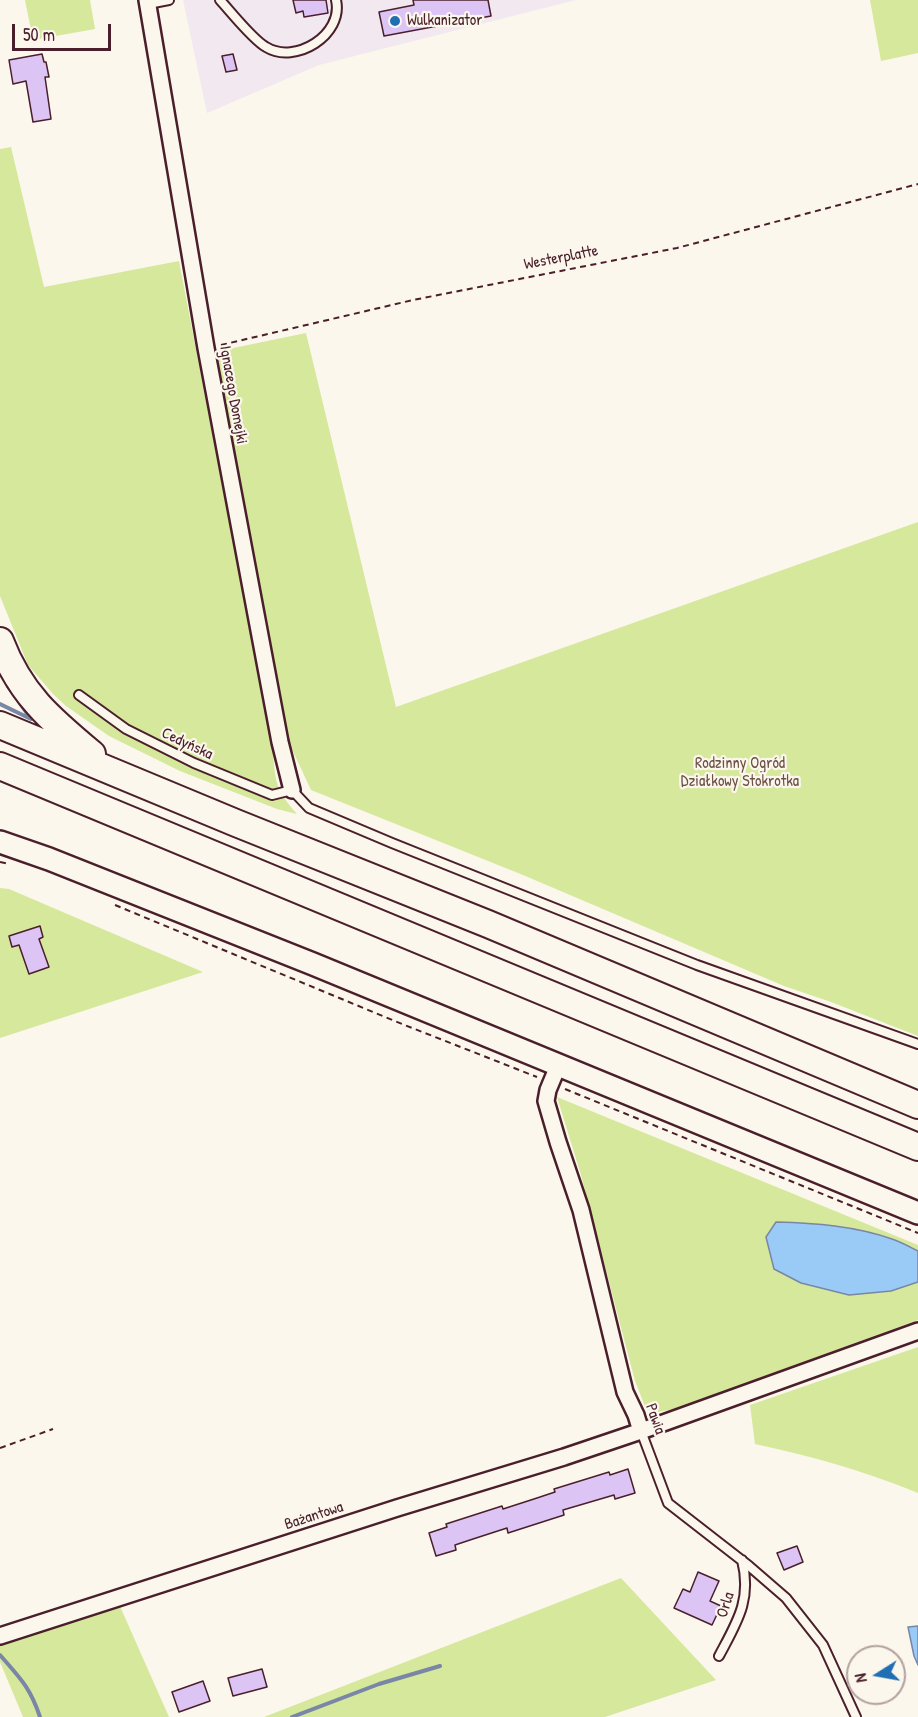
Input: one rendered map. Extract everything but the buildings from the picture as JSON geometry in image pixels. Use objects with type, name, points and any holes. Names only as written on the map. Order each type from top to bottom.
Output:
[{"type":"highway","points":[[0,641],[7,660],[25,691],[40,709],[110,770]]},
{"type":"highway","points":[[0,725],[488,924],[918,1105]]},
{"type":"highway","points":[[0,766],[918,1147]]},
{"type":"main road","points":[[0,842],[49,858],[313,964],[554,1075],[918,1213]]},
{"type":"street","name":"Ignacego Domejki","points":[[148,2],[206,348],[280,742],[292,790]]},
{"type":"street","name":"Pawia","points":[[554,1075],[546,1101],[581,1210],[626,1392],[640,1431]]},
{"type":"street","name":"Bażantowa","points":[[0,1636],[397,1508],[564,1457],[918,1331]]},
{"type":"lane","name":"Ignacego Domejki","points":[[148,2],[169,0]]},
{"type":"lane","points":[[220,0],[266,48],[287,53],[315,44],[323,37],[337,15],[336,0]]},
{"type":"lane","name":"Cedyńska","points":[[79,695],[126,729],[194,763],[272,795],[292,790]]},
{"type":"lane","points":[[292,790],[309,808],[392,843],[697,965],[918,1044]]},
{"type":"lane","name":"Pawia","points":[[640,1431],[668,1503],[742,1560],[786,1598],[823,1645],[856,1717]]},
{"type":"lane","name":"Orla","points":[[720,1656],[738,1620],[744,1601],[746,1576],[742,1560]]},
{"type":"path","name":"Westerplatte","points":[[206,348],[413,300],[676,248],[918,184]]},
{"type":"path","points":[[0,862],[9,865]]},
{"type":"path","points":[[114,905],[402,1024],[529,1073],[554,1075],[918,1233]]},
{"type":"path","points":[[0,1448],[53,1429]]},
{"type":"shaded area","points":[[183,0],[576,0],[319,65],[207,113]]},
{"type":"green space","points":[[25,0],[90,0],[95,29],[33,40]]},
{"type":"green space","points":[[870,0],[918,0],[918,53],[881,61]]},
{"type":"green space","points":[[11,147],[44,287],[179,261],[273,751],[276,778],[281,792],[297,814],[277,809],[180,771],[109,736],[66,706],[28,665],[0,596],[0,149]]},
{"type":"green space","name":"Rodzinny Ogród Działkowy Stokrotka","points":[[306,333],[396,707],[918,522],[918,1036],[784,986],[523,875],[311,790],[290,745],[214,352]]},
{"type":"green space","points":[[0,888],[9,889],[203,972],[0,1038]]},
{"type":"green space","points":[[557,1097],[918,1245],[918,1320],[674,1409],[658,1412],[646,1409],[635,1381],[581,1175]]},
{"type":"green space","points":[[918,1347],[918,1493],[838,1465],[755,1444],[750,1405]]},
{"type":"green space","points":[[621,1578],[716,1680],[605,1717],[264,1717]]},
{"type":"green space","points":[[119,1604],[169,1717],[23,1717],[0,1662],[0,1645],[6,1641]]},
{"type":"water","points":[[776,1222],[849,1228],[899,1242],[918,1251],[918,1282],[891,1291],[849,1295],[801,1283],[774,1269],[766,1237]]},
{"type":"water","points":[[918,1626],[918,1665],[908,1627]]},
{"type":"waterway","points":[[0,704],[31,719],[8,686]]},
{"type":"waterway","points":[[0,1655],[28,1690],[40,1717]]},
{"type":"waterway","points":[[292,1717],[379,1684],[440,1666]]},
{"type":"place","name":"Wulkanizator","points":[[395,21]]}]
